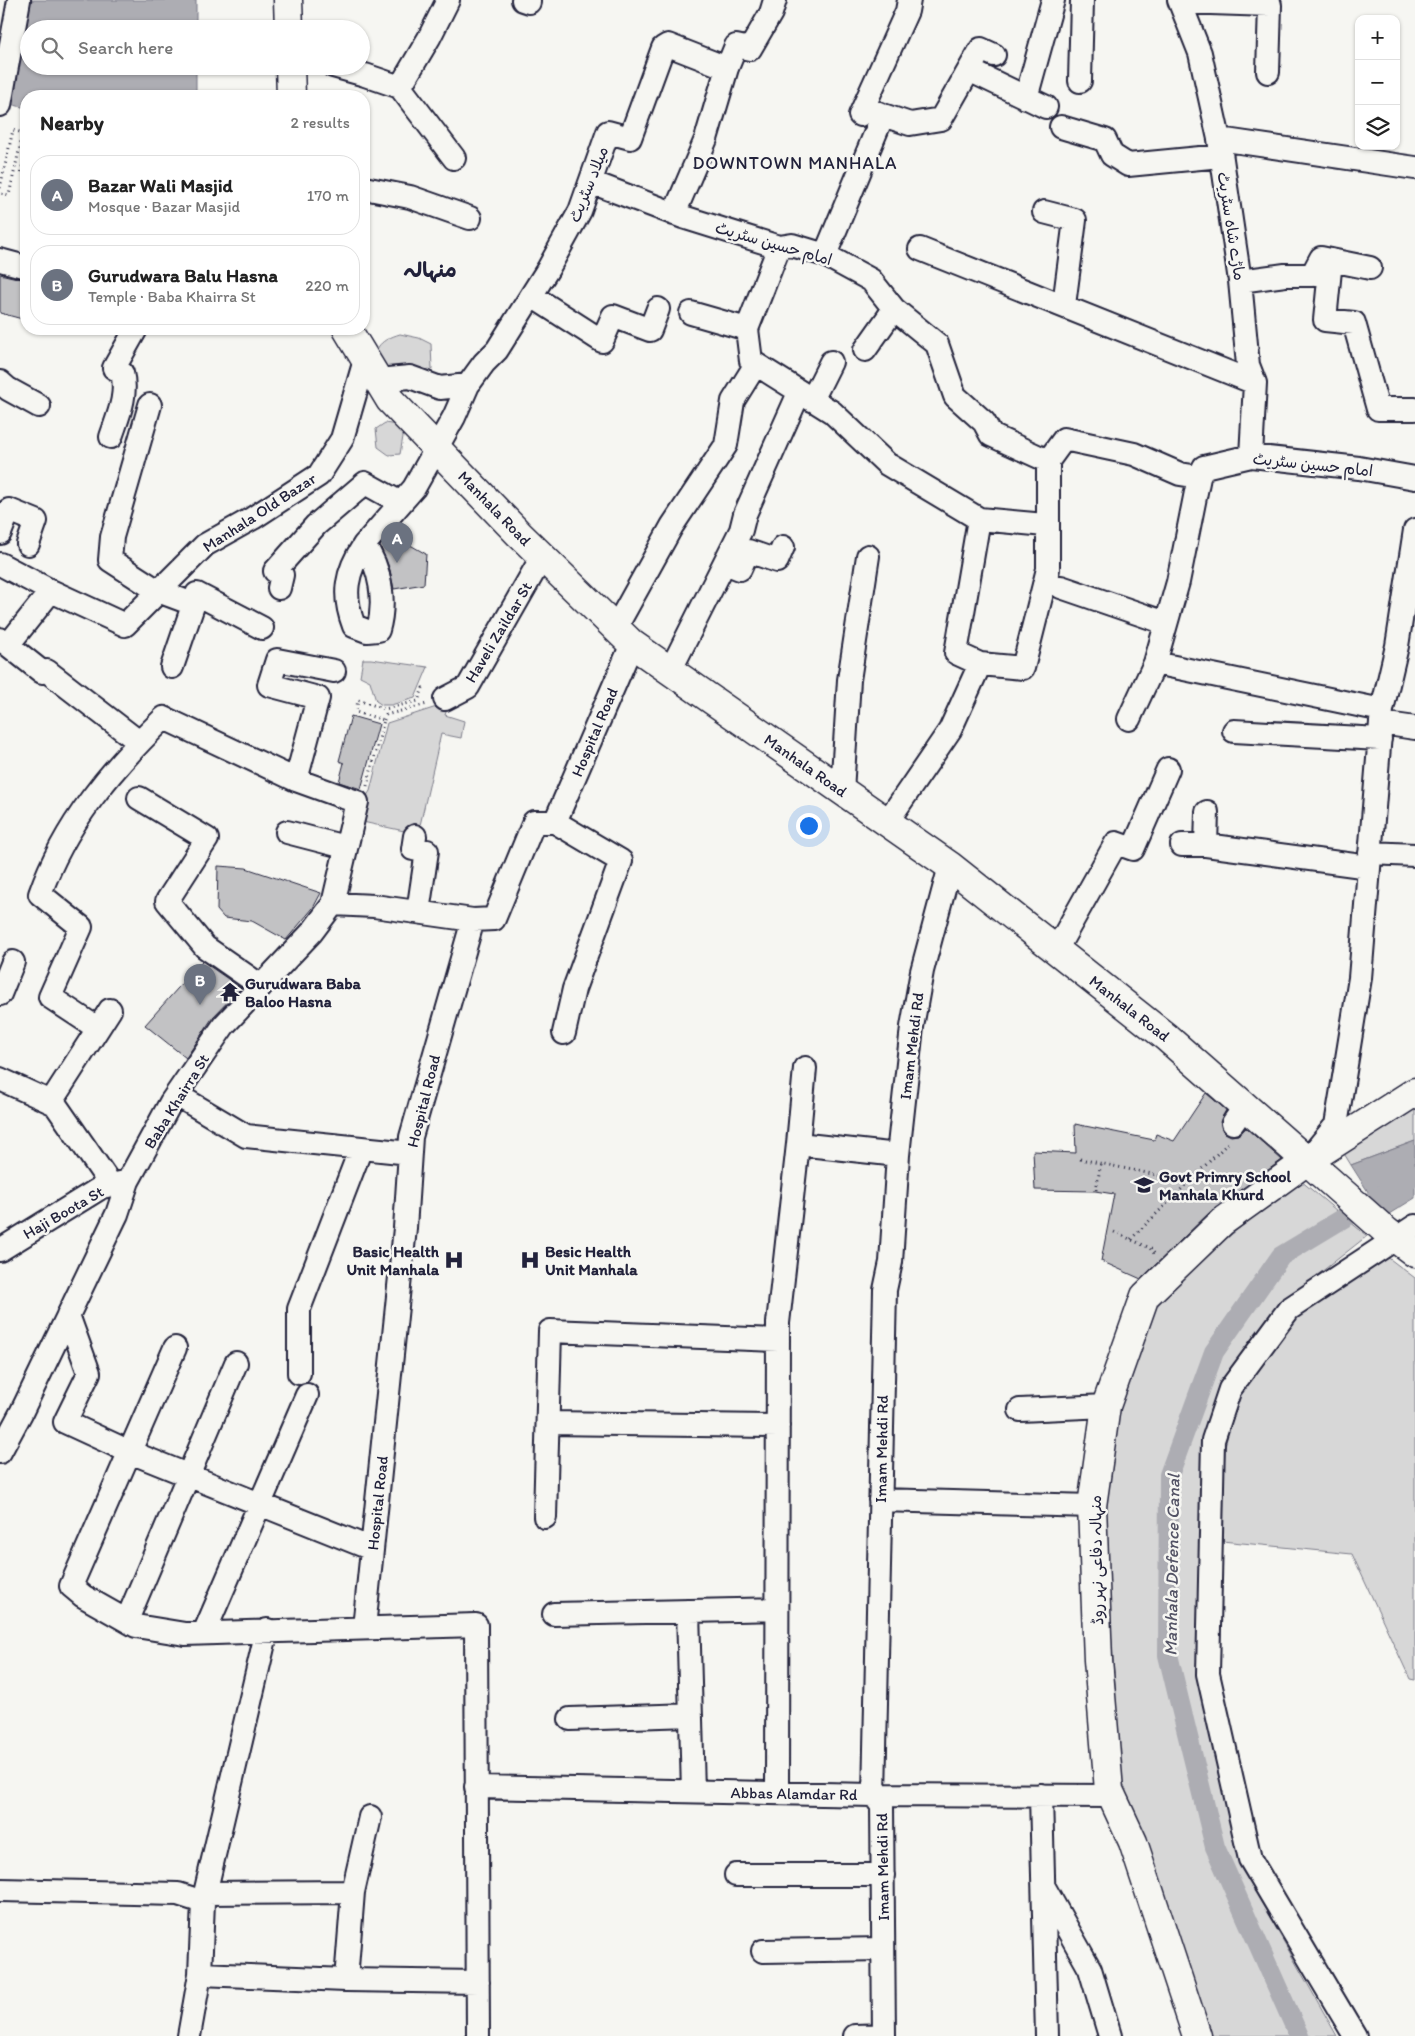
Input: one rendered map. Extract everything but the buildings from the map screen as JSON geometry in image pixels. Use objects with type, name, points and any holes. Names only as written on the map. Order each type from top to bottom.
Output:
[{"type":"main road","points":[[288,0],[289,20]]},
{"type":"main road","points":[[290,75],[291,90]]},
{"type":"main road","name":"Manhala Road","points":[[350,335],[390,400],[542,557],[623,636],[670,671],[950,866],[1166,1037],[1237,1122],[1314,1168],[1403,1237]]},
{"type":"main road","name":"منہالہ دفاعی نہر روڈ","points":[[1197,2036],[1133,1842],[1109,1790],[1098,1660],[1092,1506],[1106,1406],[1145,1296],[1222,1222],[1314,1168],[1415,1092]]},
{"type":"street","points":[[0,105],[19,0]]},
{"type":"street","points":[[400,87],[429,38],[448,0]]},
{"type":"street","points":[[523,0],[529,2],[530,0]]},
{"type":"street","points":[[674,214],[706,139],[727,68],[736,46],[750,49],[771,13],[775,0]]},
{"type":"street","points":[[825,255],[869,112],[907,11],[909,0]]},
{"type":"street","points":[[1026,98],[1053,0]]},
{"type":"street","points":[[1080,81],[1082,0]]},
{"type":"street","points":[[1180,1],[1239,2],[1270,5],[1268,72]]},
{"type":"street","name":"ماڑے شاہ سٹریٹ","points":[[1180,1],[1200,53],[1220,148],[1240,281],[1248,365],[1255,383],[1250,456]]},
{"type":"street","name":"میلاد سٹریٹ","points":[[364,545],[414,488],[454,417],[468,385],[484,363],[497,350],[532,296],[580,211],[608,132],[630,138],[663,48],[668,45],[727,68]]},
{"type":"street","points":[[869,112],[910,124],[941,118],[981,49],[994,55]]},
{"type":"street","points":[[969,70],[1046,107]]},
{"type":"street","points":[[364,75],[400,87],[454,158]]},
{"type":"street","points":[[1061,127],[1105,140],[1112,156],[1128,165],[1220,148],[1415,168]]},
{"type":"street","name":"امام حسین سٹریٹ","points":[[591,182],[674,214],[779,247],[792,245],[825,255],[871,280],[894,308],[937,344],[955,396],[984,422],[990,435],[1048,461]]},
{"type":"street","points":[[370,189],[410,198],[470,218]]},
{"type":"street","points":[[1044,212],[1075,220],[1064,305]]},
{"type":"street","points":[[779,247],[748,329],[751,361],[832,412],[887,464],[979,519],[1045,525]]},
{"type":"street","points":[[920,249],[1255,383]]},
{"type":"street","points":[[1240,281],[1285,275],[1312,275],[1322,258],[1370,268]]},
{"type":"street","points":[[0,260],[20,265]]},
{"type":"street","points":[[1331,260],[1325,320],[1354,323],[1378,409],[1415,409]]},
{"type":"street","points":[[532,296],[602,341],[613,316],[650,330],[658,309]]},
{"type":"street","points":[[865,350],[894,308]]},
{"type":"street","points":[[691,313],[748,329]]},
{"type":"street","points":[[110,437],[124,398],[122,373],[114,368],[133,335]]},
{"type":"street","points":[[670,671],[742,530],[745,514],[806,397],[831,362]]},
{"type":"street","name":"Hospital Road","points":[[555,822],[623,636],[672,526],[726,445],[733,401],[756,364]]},
{"type":"street","points":[[371,370],[410,377],[440,388],[468,385]]},
{"type":"street","name":"Manhala Old Bazar","points":[[0,564],[51,591],[125,625],[205,545],[253,518],[319,475],[342,438],[371,370]]},
{"type":"street","points":[[0,382],[8,389],[38,406]]},
{"type":"street","points":[[150,405],[112,537],[110,560],[158,591],[193,604]]},
{"type":"street","points":[[979,519],[956,653],[980,664],[1024,668],[1048,569],[1048,461],[1064,438],[1134,454],[1180,474],[1199,477],[1178,582],[1155,664],[1129,719]]},
{"type":"street","name":"امام حسین سٹریٹ","points":[[1199,477],[1204,467],[1250,456],[1359,468],[1415,478]]},
{"type":"street","points":[[279,588],[282,575],[275,571],[316,525],[365,484],[401,503]]},
{"type":"street","points":[[0,533],[9,510],[36,521],[28,544]]},
{"type":"street","points":[[1314,1168],[1336,1125],[1360,978],[1381,724],[1415,530]]},
{"type":"street","points":[[725,563],[740,569],[748,550],[777,561],[783,547]]},
{"type":"street","points":[[842,791],[849,680],[868,556]]},
{"type":"street","name":"Haveli Zaildar St","points":[[445,699],[468,687],[542,557]]},
{"type":"street","points":[[1061,587],[1166,623]]},
{"type":"street","points":[[51,591],[4,642],[42,672],[47,670],[139,742]]},
{"type":"street","points":[[172,667],[197,594],[262,628]]},
{"type":"street","points":[[296,780],[318,698],[269,685],[277,660],[334,671]]},
{"type":"street","points":[[887,822],[950,730],[980,664]]},
{"type":"street","points":[[1155,664],[1381,724],[1415,728]]},
{"type":"street","points":[[97,1028],[50,997],[81,927],[40,894],[45,880],[82,808],[139,742],[164,718],[296,780],[357,802],[333,904],[374,906],[473,920],[494,919],[534,822],[555,822],[621,860],[574,989],[564,1033]]},
{"type":"street","points":[[1234,730],[1381,724]]},
{"type":"street","points":[[1056,950],[1116,843],[1134,849],[1168,769]]},
{"type":"street","points":[[139,798],[207,839],[167,901],[205,946],[261,986]]},
{"type":"street","points":[[1206,846],[1207,812]]},
{"type":"street","points":[[287,832],[345,847]]},
{"type":"street","points":[[415,836],[414,849],[427,851],[418,912]]},
{"type":"street","points":[[1182,845],[1370,860],[1415,855]]},
{"type":"street","name":"Imam Mehdi Rd","points":[[884,2036],[882,1806],[874,1795],[885,1290],[891,1262],[898,1154],[912,1027],[922,971],[950,866]]},
{"type":"street","name":"Baba Khairra St","points":[[0,1452],[117,1214],[120,1183],[176,1095],[224,1025],[312,932],[333,904]]},
{"type":"street","name":"Hospital Road","points":[[364,1628],[405,1228],[411,1136],[473,920]]},
{"type":"street","points":[[0,994],[13,962]]},
{"type":"street","points":[[56,1094],[110,1010]]},
{"type":"street","points":[[777,1793],[778,1340],[806,1068]]},
{"type":"street","points":[[0,1079],[55,1104],[120,1183]]},
{"type":"street","points":[[176,1095],[246,1136],[410,1153]]},
{"type":"street","points":[[798,1144],[898,1154]]},
{"type":"street","points":[[299,1373],[299,1308],[361,1148]]},
{"type":"street","name":"Haji Boota St","points":[[0,1250],[102,1187],[120,1183]]},
{"type":"street","points":[[1355,2036],[1250,1859],[1208,1674],[1213,1440],[1230,1389],[1289,1308],[1403,1237]]},
{"type":"street","points":[[68,1315],[89,1373],[66,1422],[130,1452],[372,1549]]},
{"type":"street","points":[[545,1518],[550,1331],[778,1340]]},
{"type":"street","points":[[175,1348],[71,1586],[136,1626],[184,1634],[476,1625],[478,2036]]},
{"type":"street","points":[[127,1620],[236,1363]]},
{"type":"street","points":[[204,1633],[307,1395]]},
{"type":"street","points":[[1020,1410],[1106,1406]]},
{"type":"street","points":[[548,1424],[778,1426]]},
{"type":"street","points":[[880,1500],[1092,1506]]},
{"type":"street","points":[[554,1614],[778,1609]]},
{"type":"street","points":[[688,1611],[693,1791]]},
{"type":"street","points":[[189,2036],[200,1974],[204,1897],[267,1630]]},
{"type":"street","points":[[570,1719],[691,1715]]},
{"type":"street","name":"Abbas Alamdar Rd","points":[[476,1787],[874,1795],[1112,1796]]},
{"type":"street","points":[[1040,1795],[1047,2036]]},
{"type":"street","points":[[346,1980],[353,1892],[370,1817]]},
{"type":"street","points":[[736,1875],[883,1875]]},
{"type":"street","points":[[1043,1884],[1090,1969],[1110,2036]]},
{"type":"street","points":[[0,1890],[178,1894],[204,1897],[353,1892]]},
{"type":"street","points":[[764,1951],[883,1949]]},
{"type":"street","points":[[200,1974],[346,1980],[478,1982]]},
{"type":"street","points":[[855,2036],[884,2036]]},
{"type":"path","points":[[0,188],[13,130],[20,132]]},
{"type":"path","points":[[0,193],[9,195],[20,149]]},
{"type":"path","points":[[15,170],[20,172]]},
{"type":"path","points":[[384,720],[356,712],[358,700],[385,709],[418,701],[423,688],[445,699]]},
{"type":"path","points":[[386,714],[445,699]]},
{"type":"path","points":[[365,793],[386,714],[385,709]]},
{"type":"path","points":[[1131,1239],[1190,1182],[1237,1122]]},
{"type":"path","points":[[1080,1159],[1190,1182]]},
{"type":"path","points":[[1096,1190],[1101,1163]]},
{"type":"path","points":[[1114,1232],[1150,1248],[1156,1256]]},
{"type":"shaded area","points":[[30,0],[196,0],[196,20],[26,20]]},
{"type":"shaded area","points":[[20,52],[20,75],[196,75],[196,90],[20,90],[20,106],[10,104]]},
{"type":"shaded area","points":[[400,334],[419,338],[431,344],[432,369],[409,388],[396,390],[379,365],[377,351],[380,345],[388,339]]},
{"type":"shaded area","points":[[385,423],[396,425],[404,431],[400,454],[389,455],[378,447],[376,429]]},
{"type":"shaded area","points":[[363,659],[428,667],[415,698],[391,705],[382,705],[376,701],[370,681],[360,676]]},
{"type":"shaded area","points":[[449,703],[445,715],[464,721],[461,738],[441,734],[418,834],[358,821],[364,800],[370,791],[387,723]]},
{"type":"shaded area","points":[[1415,1101],[1415,1141],[1351,1165],[1340,1147]]},
{"type":"shaded area","points":[[1415,1141],[1415,1198],[1384,1217],[1351,1165]]},
{"type":"shaded area","points":[[1300,1180],[1367,1236],[1283,1302],[1223,1380],[1201,1681],[1241,1866],[1337,2036],[1211,2036],[1144,1837],[1122,1793],[1103,1508],[1119,1410],[1157,1302],[1227,1238]]},
{"type":"shaded area","points":[[1386,1256],[1415,1278],[1415,1680],[1410,1679],[1352,1554],[1222,1541],[1225,1446],[1239,1393],[1279,1331]]},
{"type":"waterway","name":"Manhala Defence Canal","points":[[1299,2036],[1215,1847],[1168,1655],[1169,1475],[1214,1352],[1281,1256],[1415,1175]]},
{"type":"place","name":"Bazar Wali Masjid","points":[[397,563]]},
{"type":"place","name":"Gurudwara Baba Baloo Hasna","points":[[230,992]]},
{"type":"place","name":"Gurudwara Balu Hasna","points":[[200,1005]]},
{"type":"place","name":"Govt Primry School Manhala Khurd","points":[[1144,1185]]},
{"type":"place","name":"Basic Health Unit Manhala","points":[[454,1260]]},
{"type":"place","name":"Besic Health Unit Manhala","points":[[530,1260]]},
{"type":"district","name":"DOWNTOWN MANHALA","points":[[795,163]]},
{"type":"district","name":"منہالہ","points":[[430,270]]}]
